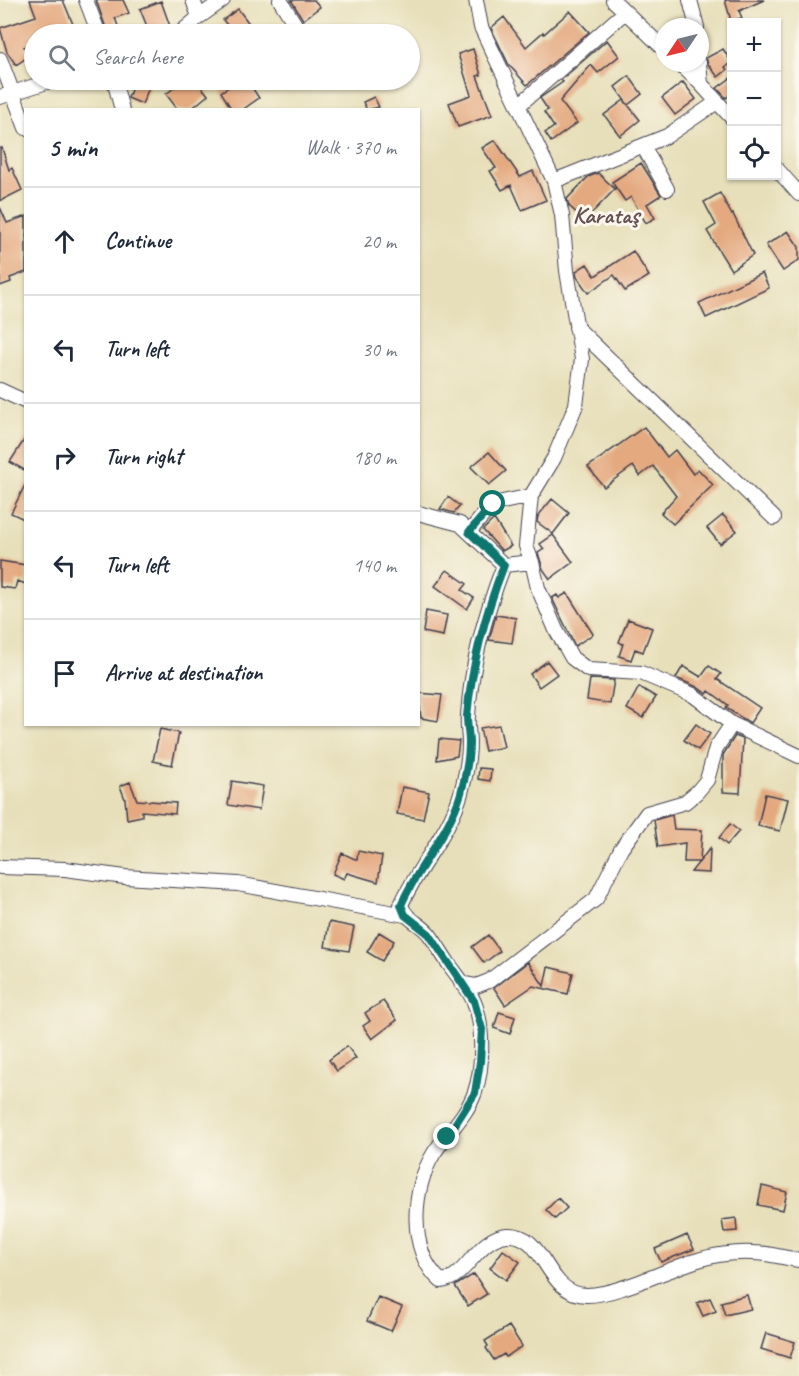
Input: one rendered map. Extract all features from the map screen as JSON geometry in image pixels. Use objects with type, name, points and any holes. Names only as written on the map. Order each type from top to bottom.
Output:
[{"type":"street","points":[[86,0],[95,24]]},
{"type":"street","points":[[193,0],[199,17]]},
{"type":"street","points":[[191,24],[223,0]]},
{"type":"street","points":[[280,0],[295,24]]},
{"type":"street","points":[[476,0],[481,27],[554,180],[562,215],[567,271],[582,359],[576,405],[554,458],[531,496],[526,546],[538,588],[556,630],[572,658],[588,670],[641,673],[693,695],[732,724],[799,756]]},
{"type":"street","points":[[613,0],[655,40]]},
{"type":"street","points":[[690,0],[695,18]]},
{"type":"street","points":[[518,106],[625,12]]},
{"type":"street","points":[[0,58],[6,95],[24,125]]},
{"type":"street","points":[[688,72],[727,113]]},
{"type":"street","points":[[700,72],[701,84]]},
{"type":"street","points":[[6,95],[24,89]]},
{"type":"street","points":[[117,90],[121,108]]},
{"type":"street","points":[[554,180],[667,136],[717,102]]},
{"type":"street","points":[[643,146],[667,189]]},
{"type":"street","points":[[781,173],[799,194]]},
{"type":"street","points":[[576,327],[774,518]]},
{"type":"street","points":[[0,390],[24,401]]},
{"type":"street","points":[[469,532],[493,504],[531,496]]},
{"type":"street","points":[[420,514],[460,524],[504,565],[532,562]]},
{"type":"street","points":[[405,915],[401,905],[406,893],[439,842],[461,791],[469,745],[467,717],[474,658],[492,596],[504,565]]},
{"type":"street","points":[[461,983],[476,986],[489,981],[539,941],[573,919],[596,899],[621,849],[647,813],[685,802],[707,780],[716,747],[732,724]]},
{"type":"street","points":[[0,867],[65,869],[125,877],[237,884],[405,915],[429,934],[474,1001],[482,1029],[475,1093],[426,1168],[418,1194],[418,1238],[434,1274],[441,1281],[455,1275],[481,1247],[491,1240],[508,1235],[530,1243],[563,1289],[587,1296],[639,1281],[697,1260],[755,1253],[799,1260]]},
{"type":"building","points":[[30,0],[63,0],[73,24],[24,24],[24,59],[16,65],[7,52],[0,28],[36,16]]},
{"type":"building","points":[[96,0],[123,0],[129,13],[115,18],[117,24],[104,24]]},
{"type":"building","points":[[291,0],[314,0],[320,7],[303,20]]},
{"type":"building","points":[[725,0],[764,0],[739,11],[742,18],[730,18]]},
{"type":"building","points":[[161,1],[169,24],[146,24],[140,9]]},
{"type":"building","points":[[238,9],[249,24],[226,24],[223,20]]},
{"type":"building","points":[[570,11],[589,32],[527,85],[509,65],[491,28],[504,17],[526,47]]},
{"type":"building","points":[[607,40],[619,56],[598,73],[591,65],[560,101],[577,123],[551,142],[545,133],[554,127],[544,112],[548,110],[540,98],[563,82],[561,80]]},
{"type":"building","points":[[473,49],[481,75],[477,76],[492,115],[458,127],[449,103],[471,95],[458,54]]},
{"type":"building","points":[[723,49],[727,55],[725,67],[727,70],[718,77],[709,65],[709,56]]},
{"type":"building","points":[[629,76],[642,94],[628,105],[615,87]]},
{"type":"building","points":[[727,81],[727,97],[726,98],[717,88]]},
{"type":"building","points":[[683,82],[696,99],[675,115],[662,98]]},
{"type":"building","points":[[131,90],[148,90],[142,104],[128,98]]},
{"type":"building","points":[[171,90],[204,90],[208,95],[192,108],[176,108],[166,94]]},
{"type":"building","points":[[224,90],[254,90],[259,98],[245,108],[231,108],[221,92]]},
{"type":"building","points":[[374,97],[379,107],[366,108],[363,102]]},
{"type":"building","points":[[624,100],[640,120],[620,136],[604,115]]},
{"type":"building","points":[[495,140],[520,177],[533,171],[546,200],[522,210],[511,185],[502,190],[490,171],[496,168],[482,148]]},
{"type":"building","points":[[0,148],[2,148],[9,170],[12,168],[22,190],[0,201]]},
{"type":"building","points":[[641,163],[661,195],[647,204],[655,218],[646,223],[631,197],[625,201],[612,182]]},
{"type":"building","points":[[598,173],[615,189],[590,215],[585,210],[580,216],[569,206],[567,199],[588,177]]},
{"type":"building","points":[[720,193],[753,255],[731,270],[707,231],[716,225],[704,202]]},
{"type":"building","points":[[0,207],[7,223],[24,217],[24,273],[10,278],[11,282],[0,286]]},
{"type":"building","points":[[788,231],[799,247],[799,260],[783,271],[766,245]]},
{"type":"building","points":[[633,251],[649,276],[625,291],[614,275],[588,293],[577,277],[576,271],[587,264],[595,276]]},
{"type":"building","points":[[762,273],[769,288],[706,318],[699,303]]},
{"type":"building","points":[[644,427],[667,457],[675,450],[693,474],[698,469],[713,485],[673,524],[661,513],[676,496],[653,466],[640,476],[633,466],[604,487],[588,467]]},
{"type":"building","points":[[24,440],[24,470],[10,462]]},
{"type":"building","points":[[489,452],[506,471],[489,485],[471,467]]},
{"type":"building","points":[[24,487],[24,519],[11,513]]},
{"type":"building","points":[[448,497],[460,506],[454,513],[440,509]]},
{"type":"building","points":[[552,499],[569,513],[553,534],[537,522],[538,516]]},
{"type":"building","points":[[723,515],[737,531],[720,544],[707,528]]},
{"type":"building","points":[[494,519],[511,546],[502,551],[483,530]]},
{"type":"building","points":[[553,535],[573,562],[550,579],[543,569],[538,553],[544,549],[540,544]]},
{"type":"building","points":[[0,561],[24,565],[24,583],[17,581],[15,589],[0,587]]},
{"type":"building","points":[[447,570],[467,584],[462,590],[474,598],[467,609],[435,586]]},
{"type":"building","points":[[567,593],[593,634],[575,646],[552,598],[557,595],[559,598]]},
{"type":"building","points":[[426,611],[447,615],[443,636],[423,632]]},
{"type":"building","points":[[496,615],[516,618],[512,643],[489,640]]},
{"type":"building","points":[[628,619],[652,628],[643,652],[635,649],[631,660],[619,656],[623,644],[619,642]]},
{"type":"building","points":[[547,661],[557,674],[539,687],[530,674]]},
{"type":"building","points":[[683,666],[701,677],[709,666],[721,674],[717,679],[760,708],[750,723],[726,708],[728,705],[709,691],[707,694],[676,678]]},
{"type":"building","points":[[590,679],[614,680],[610,704],[587,700]]},
{"type":"building","points":[[639,687],[656,697],[643,718],[627,709]]},
{"type":"building","points":[[420,693],[442,695],[438,721],[421,718]]},
{"type":"building","points":[[696,724],[710,734],[698,750],[684,740]]},
{"type":"building","points":[[499,725],[504,747],[485,751],[480,728]]},
{"type":"building","points":[[160,729],[179,733],[172,765],[153,761]]},
{"type":"building","points":[[735,736],[743,739],[740,793],[723,792],[723,755]]},
{"type":"building","points":[[439,739],[459,741],[457,756],[437,760]]},
{"type":"building","points":[[479,768],[491,769],[490,781],[478,779]]},
{"type":"building","points":[[232,781],[263,786],[259,810],[228,805]]},
{"type":"building","points":[[130,782],[137,800],[176,803],[175,814],[142,811],[142,816],[127,819],[125,799],[120,786]]},
{"type":"building","points":[[402,787],[429,792],[423,819],[397,814]]},
{"type":"building","points":[[765,794],[788,799],[780,831],[758,826]]},
{"type":"building","points":[[672,815],[674,829],[702,830],[700,861],[710,848],[709,873],[691,872],[699,862],[684,862],[685,843],[658,847],[654,820]]},
{"type":"building","points":[[730,824],[739,831],[727,845],[719,838]]},
{"type":"building","points":[[358,851],[382,856],[378,882],[347,873],[344,879],[333,874],[342,853],[357,860]]},
{"type":"building","points":[[329,922],[354,927],[349,951],[325,947]]},
{"type":"building","points":[[379,932],[394,941],[382,961],[367,952]]},
{"type":"building","points":[[488,935],[500,951],[484,963],[472,947]]},
{"type":"building","points":[[528,962],[544,986],[548,967],[573,973],[568,994],[533,986],[505,1005],[494,988]]},
{"type":"building","points":[[383,1001],[397,1020],[372,1039],[363,1026],[370,1021],[365,1013]]},
{"type":"building","points":[[499,1012],[515,1017],[510,1034],[494,1028]]},
{"type":"building","points":[[347,1046],[356,1058],[337,1071],[329,1060]]},
{"type":"building","points":[[762,1186],[787,1192],[783,1210],[758,1205]]},
{"type":"building","points":[[558,1198],[567,1208],[555,1219],[546,1210]]},
{"type":"building","points":[[736,1218],[737,1231],[724,1232],[722,1220]]},
{"type":"building","points":[[687,1235],[694,1249],[661,1262],[655,1249]]},
{"type":"building","points":[[503,1250],[520,1262],[506,1280],[490,1268]]},
{"type":"building","points":[[474,1274],[487,1294],[468,1306],[455,1286]]},
{"type":"building","points":[[747,1295],[751,1309],[725,1315],[721,1302]]},
{"type":"building","points":[[378,1297],[402,1307],[391,1331],[367,1321]]},
{"type":"building","points":[[710,1298],[716,1311],[703,1316],[697,1303]]},
{"type":"building","points":[[509,1326],[522,1346],[506,1357],[504,1354],[494,1360],[486,1348],[488,1346],[485,1341]]},
{"type":"building","points":[[766,1333],[795,1342],[790,1358],[761,1349]]},
{"type":"district","name":"Karataş","points":[[606,215]]},
{"type":"route","points":[[447,1137],[475,1093],[482,1029],[474,1001],[429,934],[405,915],[401,905],[406,893],[439,842],[461,791],[469,745],[467,717],[474,658],[492,596],[504,565],[469,532],[493,504]]}]
